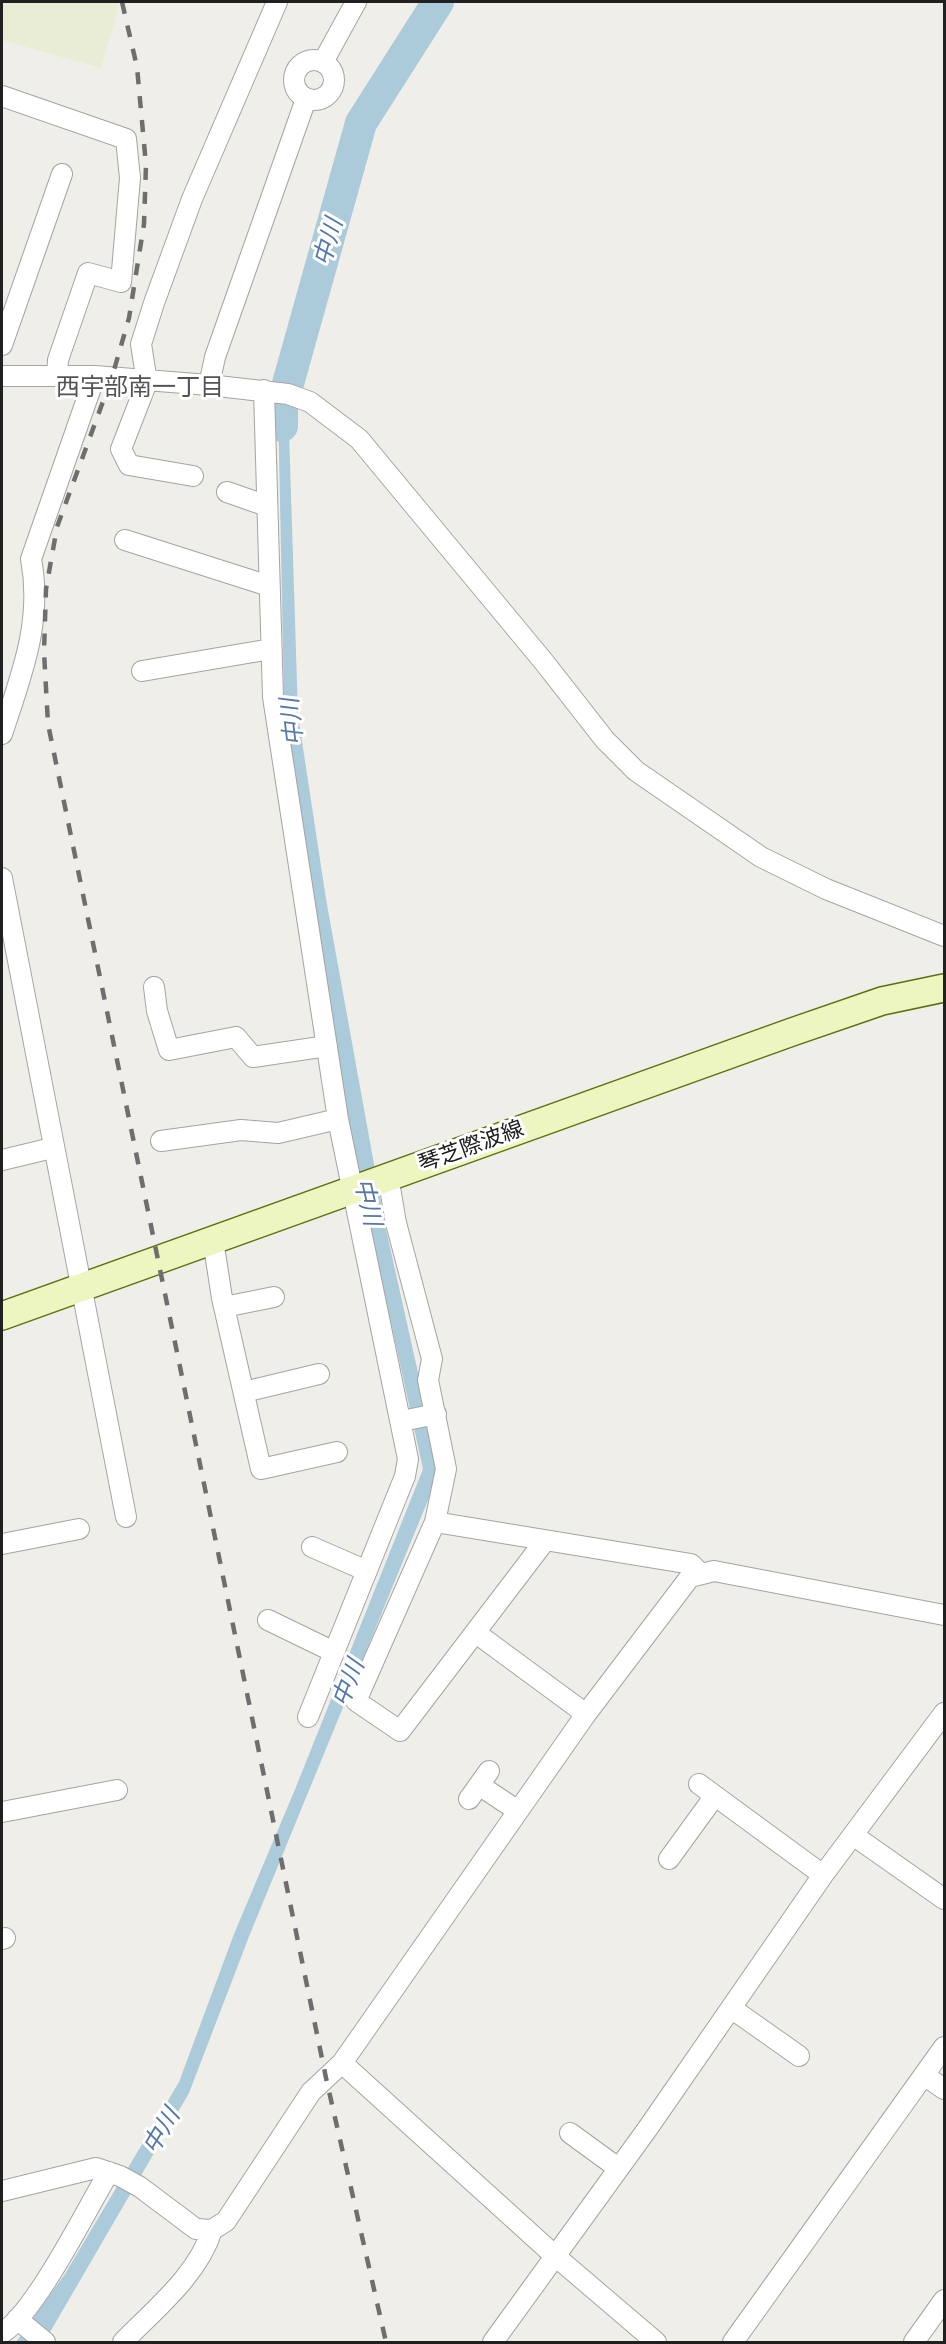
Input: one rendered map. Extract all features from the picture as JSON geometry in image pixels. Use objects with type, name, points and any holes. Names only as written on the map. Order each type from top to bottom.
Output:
[{"type":"main road","name":"琴芝際波線","points":[[2,1316],[371,1182],[882,1001],[945,988]]},
{"type":"street","points":[[193,476],[129,465],[121,449],[147,382],[141,344],[154,303],[192,199],[277,2]]},
{"type":"street","points":[[323,62],[356,2]]},
{"type":"street","points":[[310,60],[323,62],[332,71],[334,83],[329,94],[318,100],[306,99],[296,91],[293,78],[298,66],[310,60]]},
{"type":"street","points":[[2,96],[126,139],[130,178],[121,282],[88,273],[58,360],[57,375]]},
{"type":"street","points":[[209,385],[215,357],[306,99]]},
{"type":"street","points":[[2,345],[62,174]]},
{"type":"street","points":[[2,375],[95,376],[147,382],[209,385],[288,394],[310,402],[359,439],[544,662],[605,740],[636,771],[761,857],[826,889],[945,936]]},
{"type":"street","points":[[2,734],[29,652],[34,627],[35,583],[31,560],[95,376]]},
{"type":"street","points":[[264,390],[273,697],[338,1119],[371,1182],[396,1223],[432,1359],[428,1380],[433,1414],[446,1469],[435,1522],[356,1701],[400,1731],[544,1542]]},
{"type":"street","points":[[226,492],[267,506]]},
{"type":"street","points":[[125,540],[269,586]]},
{"type":"street","points":[[142,671],[272,649]]},
{"type":"street","points":[[2,878],[52,1148],[82,1287],[126,1517]]},
{"type":"street","points":[[154,987],[157,1011],[169,1050],[236,1037],[253,1058],[327,1046]]},
{"type":"street","points":[[161,1141],[241,1130],[278,1133],[338,1119]]},
{"type":"street","points":[[2,1160],[52,1148]]},
{"type":"street","points":[[308,1717],[405,1476],[408,1459],[405,1421],[371,1182]]},
{"type":"street","points":[[213,1240],[224,1307],[261,1469],[337,1452]]},
{"type":"street","points":[[224,1307],[274,1297]]},
{"type":"street","points":[[244,1392],[320,1374]]},
{"type":"street","points":[[405,1421],[433,1414]]},
{"type":"street","points":[[435,1522],[544,1542],[691,1564],[701,1574]]},
{"type":"street","points":[[2,1544],[79,1528]]},
{"type":"street","points":[[312,1547],[367,1571]]},
{"type":"street","points":[[2,2191],[96,2168],[140,2187],[196,2229],[212,2230],[226,2221],[311,2092],[342,2063],[586,1714],[690,1577],[714,1571],[945,1615]]},
{"type":"street","points":[[268,1620],[334,1653]]},
{"type":"street","points":[[476,1634],[586,1714]]},
{"type":"street","points":[[493,2343],[823,1875],[943,1718]]},
{"type":"street","points":[[699,1784],[823,1875]]},
{"type":"street","points":[[479,1785],[518,1811]]},
{"type":"street","points":[[2,1812],[117,1790]]},
{"type":"street","points":[[669,1859],[714,1797]]},
{"type":"street","points":[[854,1835],[945,1899]]},
{"type":"street","points":[[731,2008],[799,2056]]},
{"type":"street","points":[[733,2343],[945,2047]]},
{"type":"street","points":[[342,2063],[554,2255],[656,2343]]},
{"type":"street","points":[[924,2074],[945,2089]]},
{"type":"street","points":[[570,2133],[618,2168]]},
{"type":"street","points":[[45,2343],[10,2323],[37,2295],[114,2174]]},
{"type":"street","points":[[123,2343],[164,2302],[206,2248],[212,2230]]},
{"type":"street","points":[[914,2343],[945,2300]]},
{"type":"green space","points":[[2,2],[120,2],[101,68],[2,40]]},
{"type":"water","points":[[288,400],[298,715],[326,899],[385,1225],[440,1471],[250,1934],[189,2093],[46,2339],[42,2342],[16,2342],[65,2274],[179,2082],[234,1934],[296,1787],[423,1469],[355,1158],[293,787],[284,699],[278,402]]},
{"type":"waterway","name":"中川","points":[[282,426],[282,405],[361,123],[438,2]]},
{"type":"railway","points":[[122,2],[137,67],[146,165],[144,224],[129,318],[112,377],[57,527],[46,589],[44,652],[48,724],[326,2078],[386,2342]]},
{"type":"district","name":"西宇部南一丁目","points":[[140,387]]}]
